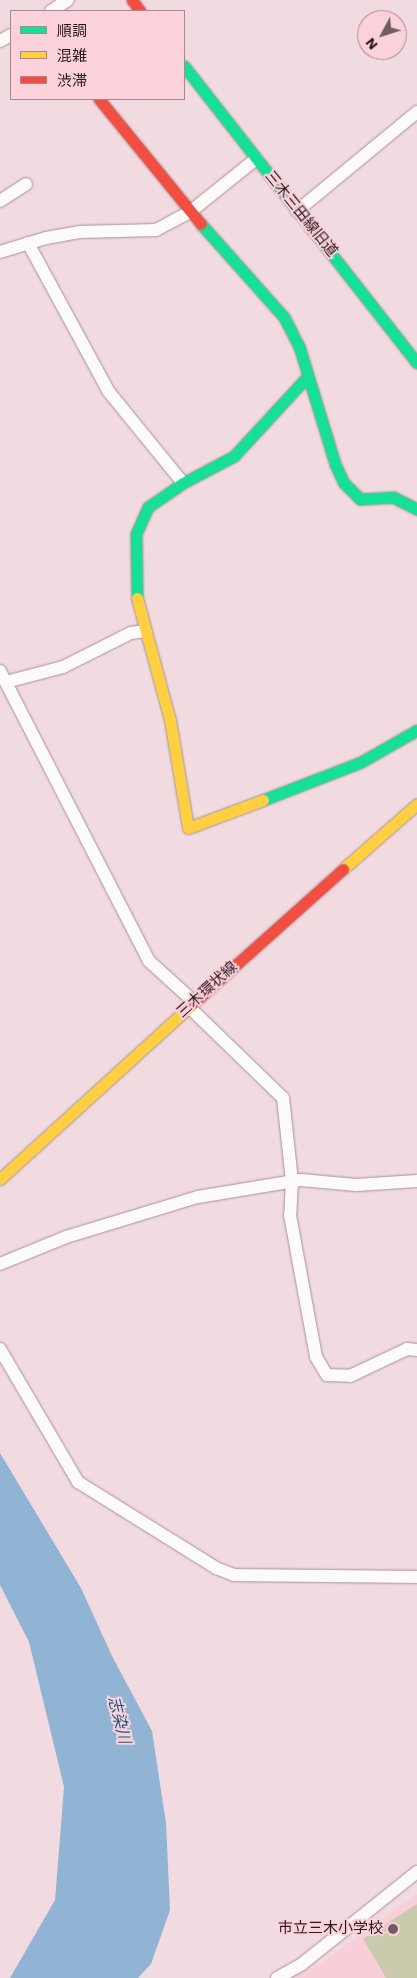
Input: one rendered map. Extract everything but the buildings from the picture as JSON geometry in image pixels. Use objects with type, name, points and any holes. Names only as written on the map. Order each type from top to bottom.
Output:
[{"type":"street","points":[[53,10],[68,0]]},
{"type":"street","name":"三木三田線旧道","points":[[185,67],[297,211],[412,346],[417,363]]},
{"type":"street","points":[[100,100],[190,212],[284,317],[299,346],[307,377],[344,483],[360,499],[393,497],[417,509]]},
{"type":"street","points":[[297,211],[417,112]]},
{"type":"street","points":[[0,252],[28,243],[80,232],[156,230],[190,212],[256,159]]},
{"type":"street","points":[[0,200],[26,184]]},
{"type":"street","points":[[28,243],[109,392],[183,483]]},
{"type":"street","points":[[307,377],[234,456],[183,483],[148,507],[136,534],[137,599],[144,631],[170,720],[188,828],[361,762],[417,730]]},
{"type":"street","points":[[144,631],[131,633],[63,667],[3,676],[149,961],[283,1098],[292,1181],[290,1215],[316,1357],[327,1375],[350,1376],[407,1349],[417,1350]]},
{"type":"street","name":"三木環状線","points":[[0,1179],[191,1005],[417,804]]},
{"type":"street","points":[[0,1264],[66,1237],[198,1197],[292,1181],[356,1185],[417,1180]]},
{"type":"street","points":[[0,1348],[78,1482],[216,1568],[234,1575],[417,1578]]},
{"type":"street","points":[[277,1978],[302,1964],[417,1872]]},
{"type":"shaded area","name":"市立三木小学校","points":[[417,1894],[417,1978],[290,1978],[320,1964]]},
{"type":"green space","points":[[417,1904],[417,1978],[386,1978],[363,1939]]},
{"type":"water","name":"志染川","points":[[0,1453],[81,1588],[112,1656],[152,1731],[166,1823],[170,1910],[151,1964],[138,1978],[10,1978],[55,1900],[64,1787],[29,1642],[0,1585]]},
{"type":"traffic: fast","points":[[185,67],[417,363]]},
{"type":"traffic: fast","points":[[201,224],[284,317],[299,346],[335,464],[344,483],[360,499],[393,497],[417,509]]},
{"type":"traffic: fast","points":[[137,598],[136,534],[148,507],[183,483],[234,456],[307,377]]},
{"type":"traffic: fast","points":[[263,800],[361,762],[417,730]]},
{"type":"traffic: slow","points":[[137,598],[170,720],[188,828],[263,800]]},
{"type":"traffic: slow","points":[[343,869],[417,804]]},
{"type":"traffic: slow","points":[[0,1179],[191,1005]]},
{"type":"traffic: jam","points":[[132,0],[139,10]]},
{"type":"traffic: jam","points":[[100,100],[201,224]]},
{"type":"traffic: jam","points":[[191,1005],[343,869]]},
{"type":"place","name":"市立三木小学校","points":[[393,1929]]}]
